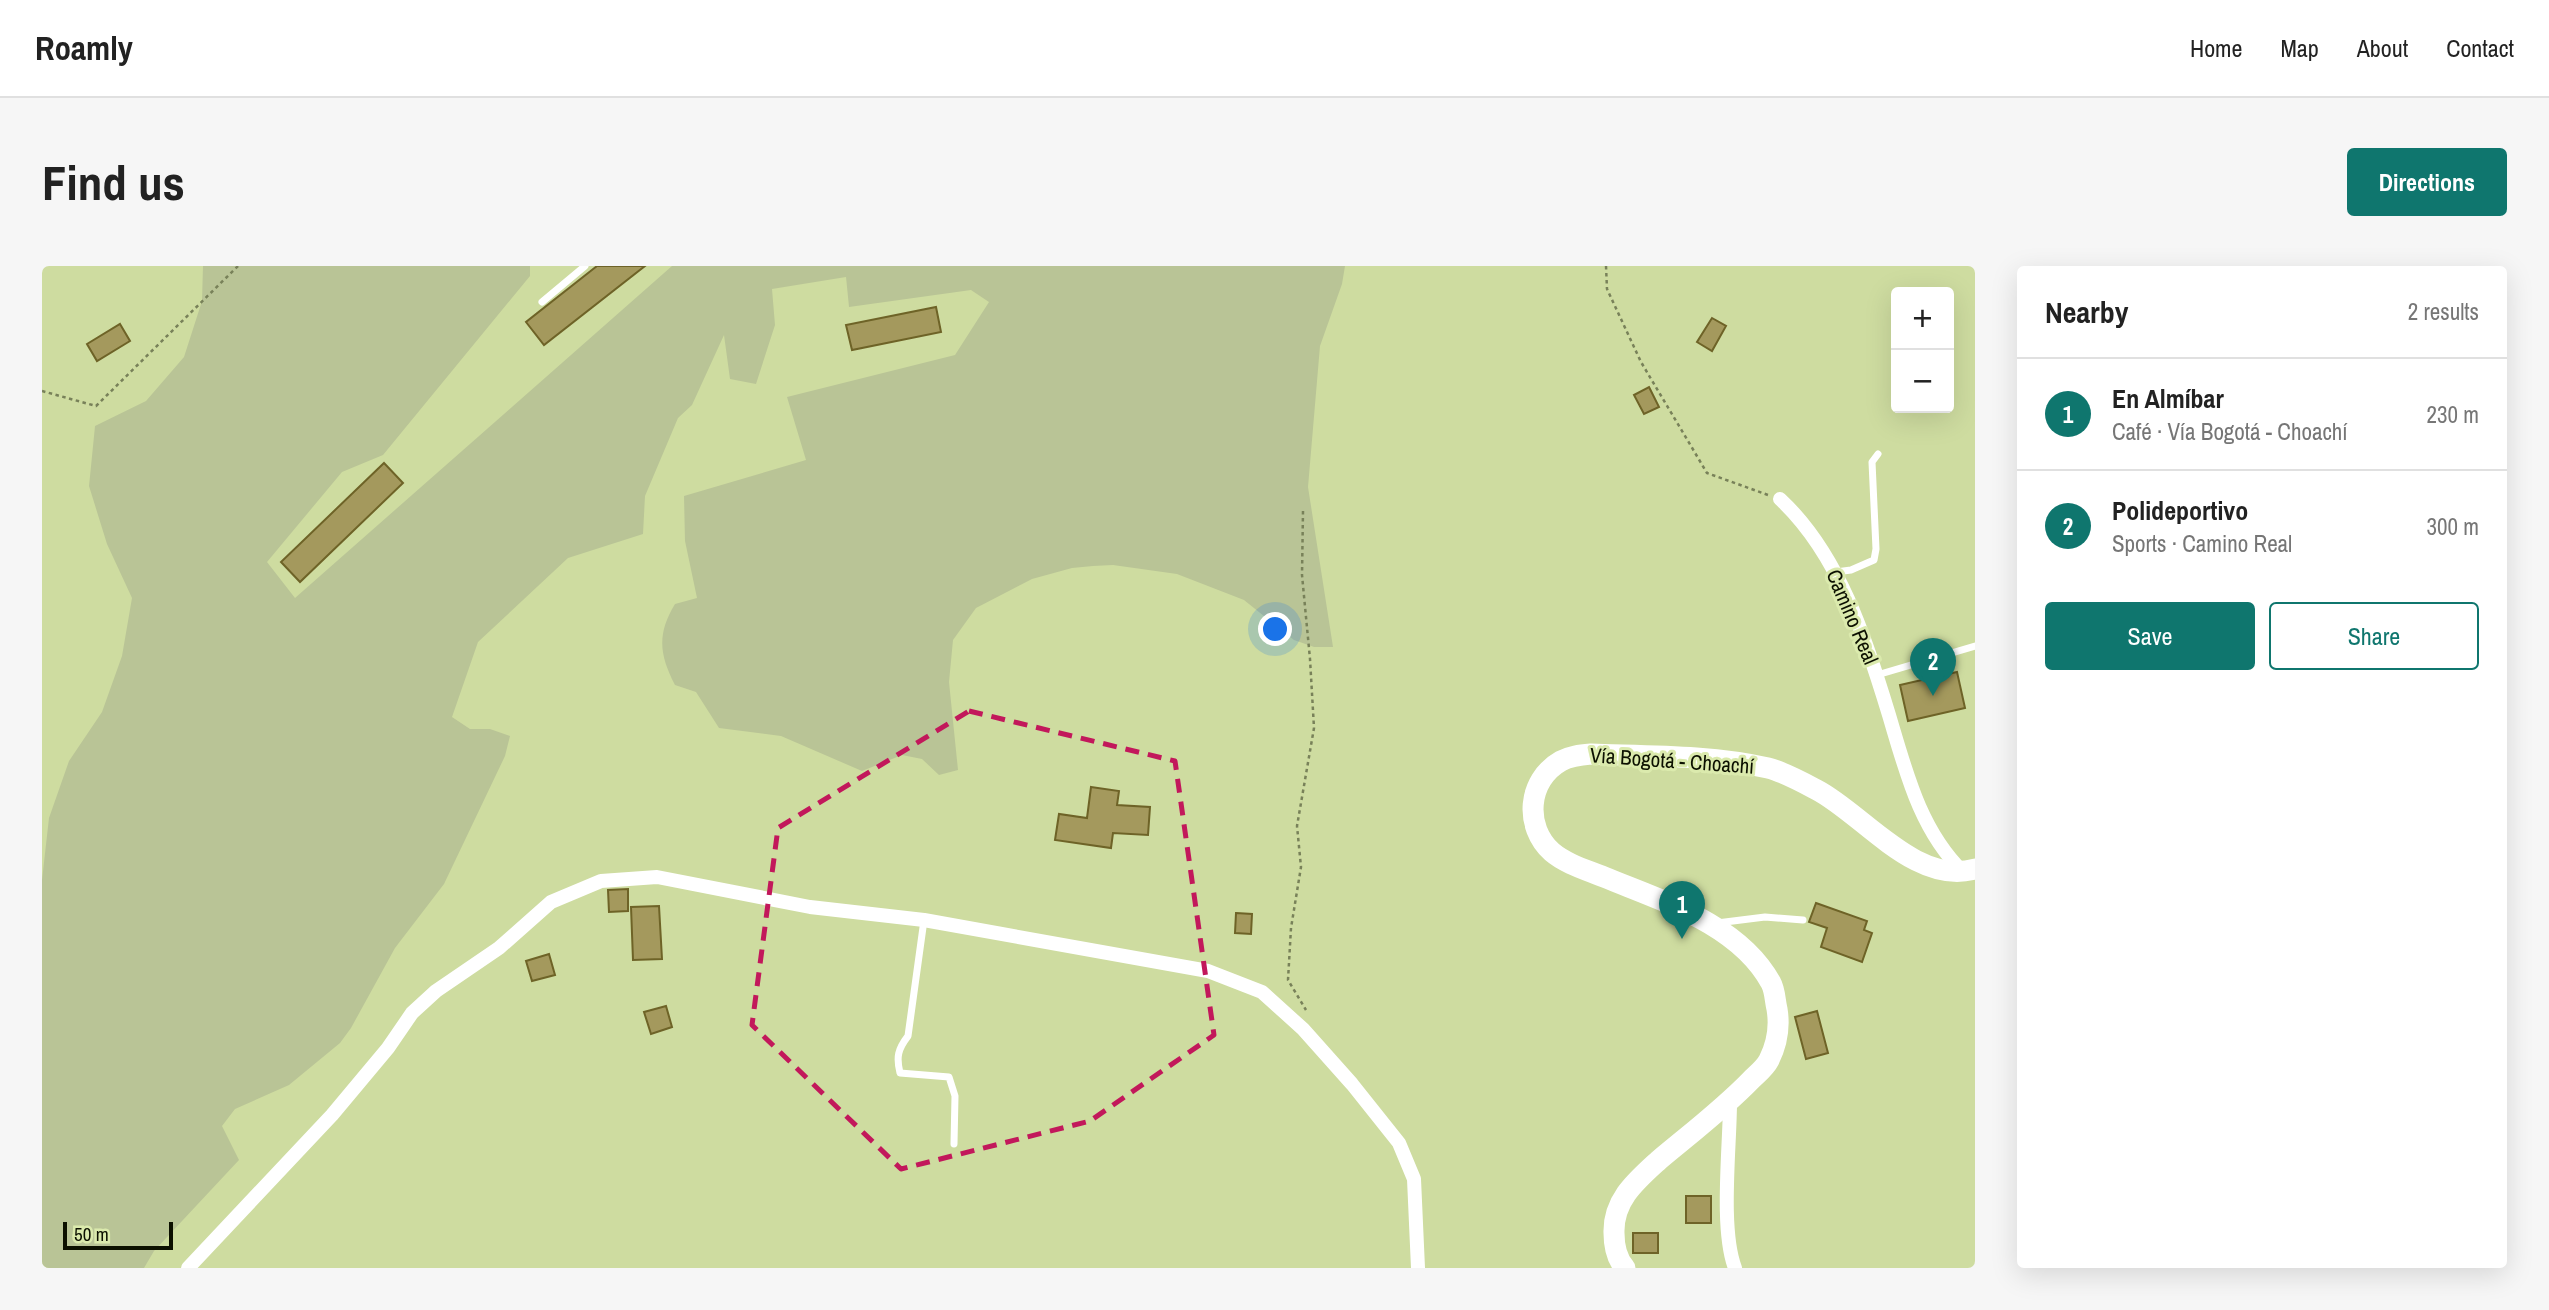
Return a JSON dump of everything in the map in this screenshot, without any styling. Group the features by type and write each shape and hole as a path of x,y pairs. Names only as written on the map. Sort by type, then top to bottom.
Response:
{"main road":[{"name":"Vía Bogotá - Choachí","path":"1620,1267 1614,1244 1614,1220 1620,1201 1634,1183 1730,1102 1768,1063 1776,1042 1779,1022 1772,985 1751,954 1709,924 1673,906 1562,860 1553,853 1538,835 1533,813 1536,791 1547,772 1559,762 1575,755 1591,754 1714,761 1769,769 1819,791 1898,850 1930,865 1971,872"}],"street":[{"name":"Camino Real","path":"1780,499 1795,513 1835,572 1850,603 1877,675 1905,771 1924,818 1940,845 1971,872"},
{"path":"188,1268 332,1115 388,1048 412,1013 436,991 499,948 551,902 601,881 657,877 810,907 925,920 1208,971 1262,992 1303,1028 1399,1143 1413,1179 1418,1268"},
{"path":"1730,1102 1728,1219 1730,1255 1735,1268"}],"lane":[{"path":"542,302 585,266"},
{"path":"1835,572 1852,570 1874,560 1876,549 1871,462 1878,454"},
{"path":"1877,675 1975,646"},
{"path":"1709,924 1758,917 1803,920"},
{"path":"925,920 908,1036 899,1048 897,1061 900,1073 949,1077 955,1096 954,1144"}],"path":[{"path":"42,390 96,406 238,266"},
{"path":"1606,266 1607,289 1641,362 1707,473 1780,499"},
{"path":"1303,511 1302,575 1314,729 1297,826 1301,867 1291,928 1288,980 1311,1018"}],"highlighted area":[{"path":"969,711 1175,761 1214,1035 1090,1121 901,1169 752,1025 778,828"}],"green space":[{"path":"203,266 530,266 530,276 383,455 342,472 267,562 295,598 672,266 1345,266 1342,284 1320,346 1308,487 1333,647 1314,647 1294,640 1244,600 1177,574 1113,565 1072,568 1032,579 976,608 953,640 949,682 958,770 939,775 922,759 902,755 862,771 781,736 719,728 696,692 675,685 663,654 665,625 675,604 697,598 685,541 684,496 806,460 787,397 955,355 989,302 971,290 849,307 846,277 772,289 775,325 756,384 730,379 724,335 692,405 678,418 645,496 643,534 568,558 478,642 452,717 470,729 490,729 510,736 505,756 444,884 395,948 340,1043 289,1085 235,1109 222,1126 239,1160 154,1251 144,1268 42,1268 42,880 49,818 69,761 102,712 122,656 132,598 107,544 89,486 95,426 146,401 184,357 202,301"}],"building":[{"path":"597,266 645,266 544,345 526,322"},
{"path":"936,307 941,332 852,350 846,325"},
{"path":"1712,318 1726,326 1712,351 1697,342"},
{"path":"120,324 130,341 97,361 87,344"},
{"path":"1649,387 1659,407 1644,414 1634,395"},
{"path":"384,463 403,483 300,582 281,562"},
{"path":"1957,672 1965,708 1908,721 1900,685"},
{"path":"1091,787 1119,791 1117,805 1150,807 1148,835 1113,833 1111,848 1055,840 1059,814 1087,818"},
{"path":"628,889 628,911 609,912 608,890"},
{"path":"1816,903 1867,921 1864,930 1872,933 1862,962 1821,947 1827,928 1809,922"},
{"path":"659,906 662,959 633,960 631,907"},
{"path":"1236,913 1252,914 1251,934 1235,933"},
{"path":"549,954 555,975 532,981 526,961"},
{"path":"666,1006 672,1027 651,1034 644,1012"},
{"path":"1817,1011 1828,1053 1806,1059 1795,1017"},
{"path":"1686,1196 1711,1196 1711,1223 1686,1223"},
{"path":"1633,1233 1658,1233 1658,1253 1633,1253"}],"place":[{"name":"Polideportivo","path":"1933,696"},
{"name":"En Almíbar","path":"1682,939"}]}
